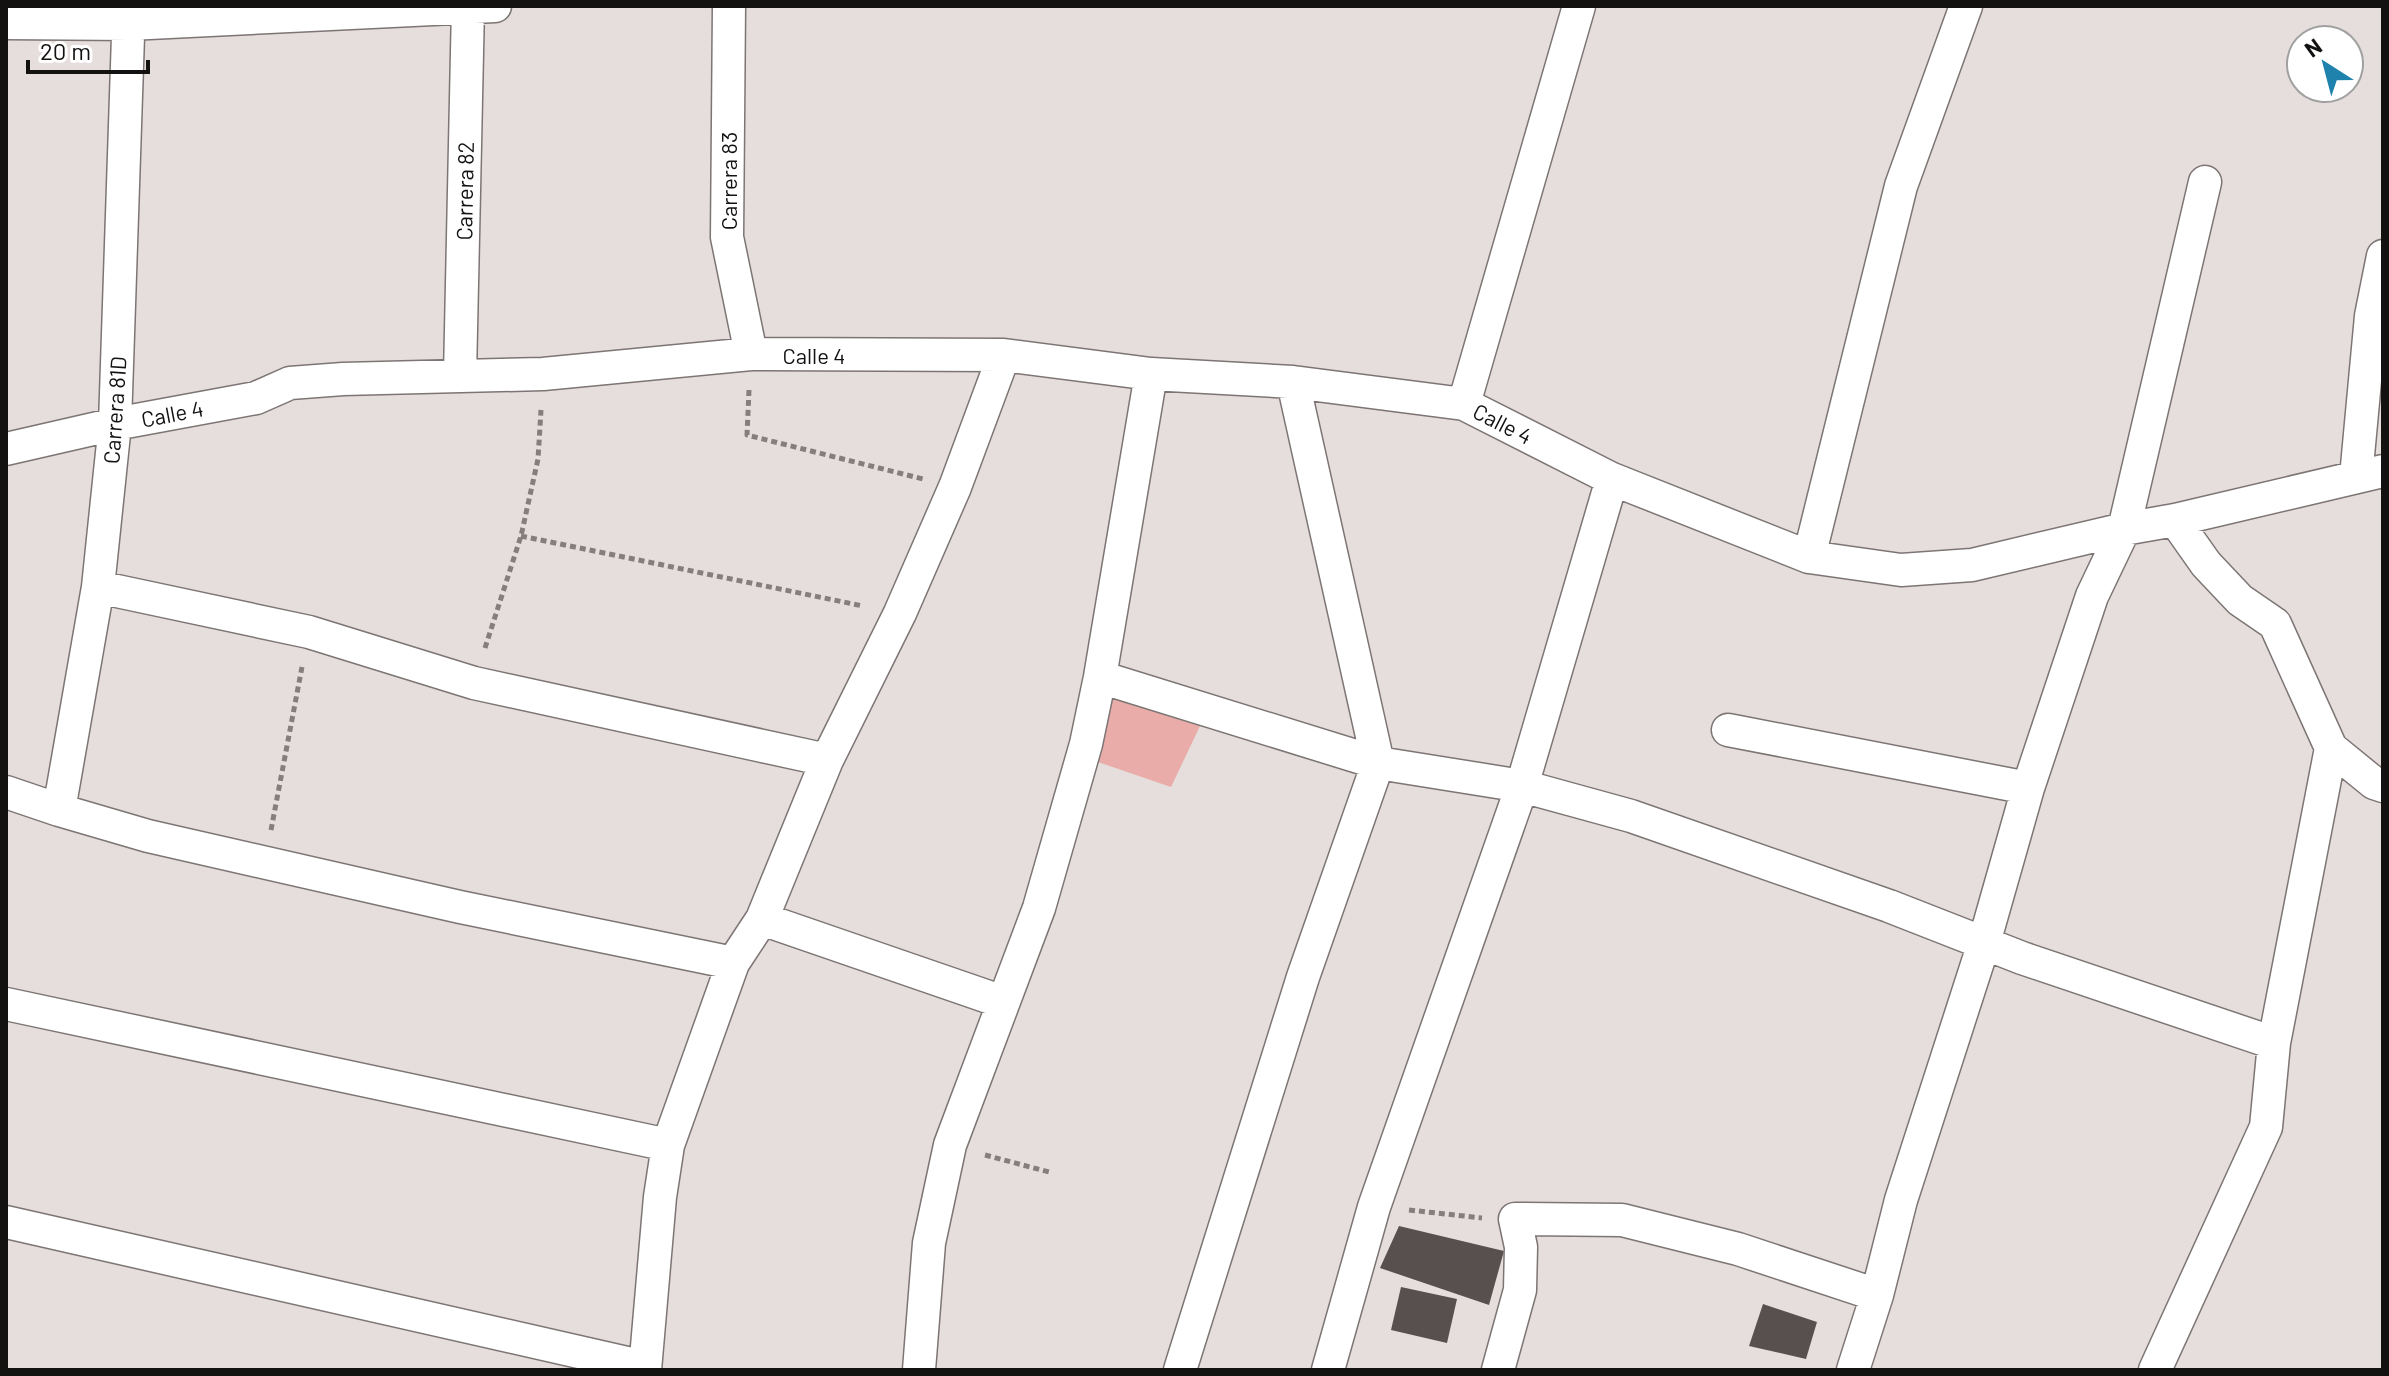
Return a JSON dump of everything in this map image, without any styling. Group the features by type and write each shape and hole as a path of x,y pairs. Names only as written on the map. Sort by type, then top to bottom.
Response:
{"street":[{"path":"6,23 129,15 477,6"},
{"name":"Carrera 82","path":"460,376 477,6"},
{"name":"Carrera 83","path":"729,6 727,237 751,354"},
{"path":"1464,404 1579,6"},
{"path":"1809,557 1901,186 1966,6"},
{"name":"Carrera 81D","path":"59,810 98,587 115,424 129,15"},
{"path":"1853,1370 1877,1295 1901,1200 1984,943 2028,788 2092,596 2124,529 2205,182"},
{"path":"2370,474 2371,316 2383,256"},
{"name":"Calle 4","path":"6,449 115,424 256,398 290,383 543,374 751,354 1004,355 1151,374 1293,382 1464,404 1612,479 1809,557 1901,570 1972,565 2370,474"},
{"path":"6,1222 645,1368 660,1197 668,1145 733,963 762,919 827,760 900,613 955,487 1004,355"},
{"path":"919,1370 929,1243 950,1145 1039,908 1086,744 1151,374"},
{"path":"1180,1370 1303,977 1378,763 1293,382"},
{"path":"1328,1370 1374,1207 1522,786 1612,479"},
{"path":"2175,520 2206,564 2240,600 2275,624 2331,748 2374,783 2383,786"},
{"path":"98,587 309,632 474,683 827,760"},
{"path":"1100,677 1378,763 1522,786 1631,816 2274,1043"},
{"path":"1728,730 2028,788"},
{"path":"2155,1370 2266,1127 2274,1043 2331,748"},
{"path":"6,792 148,836 460,907 733,963"},
{"path":"762,919 1003,1002"},
{"path":"6,1004 668,1145"},
{"path":"1498,1370 1520,1290 1521,1247 1515,1219 1622,1220 1738,1249 1877,1295"}],"path":[{"path":"751,354 747,435 955,487"},
{"path":"474,683 521,536 538,459 543,374"},
{"path":"521,536 900,613"},
{"path":"265,863 309,632"},
{"path":"950,1145 1049,1172"},
{"path":"1374,1207 1515,1219"}],"shaded area":[{"path":"1111,698 1200,726 1171,787 1095,761"}],"building":[{"path":"1399,1226 1504,1251 1489,1305 1380,1268"},
{"path":"1401,1287 1457,1299 1447,1343 1391,1330"},
{"path":"1763,1304 1817,1322 1806,1359 1749,1346"}]}
